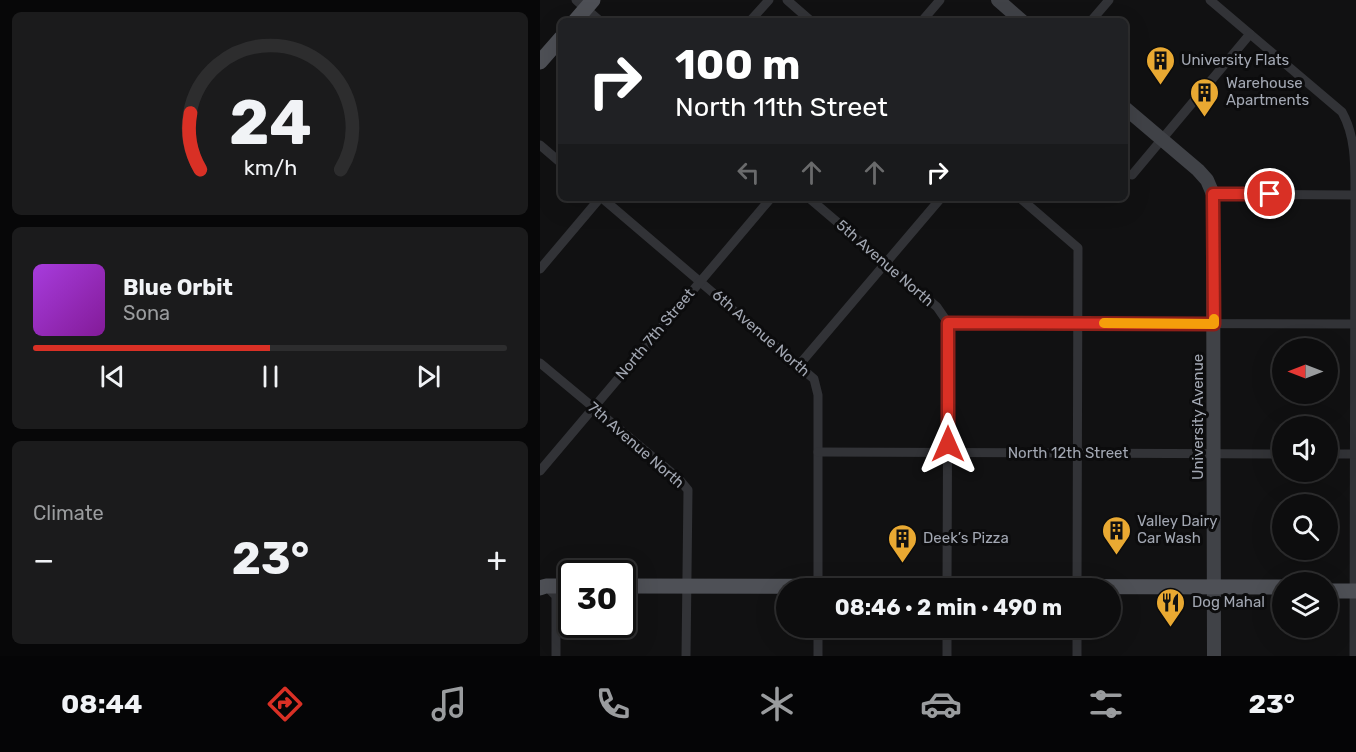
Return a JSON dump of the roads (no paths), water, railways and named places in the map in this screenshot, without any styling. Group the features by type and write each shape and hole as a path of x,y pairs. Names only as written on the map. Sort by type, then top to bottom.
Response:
{"main road":[{"path":"577,18 585,3"},
{"path":"540,62 558,41"},
{"path":"542,585 558,586"},
{"path":"636,586 776,586"},
{"path":"1121,587 1272,587"},
{"path":"1338,591 1355,591"}],"street":[{"path":"753,18 769,0"},
{"path":"787,0 808,18"},
{"path":"925,18 940,0"},
{"path":"998,0 1019,18"},
{"path":"1094,18 1109,0"},
{"path":"1210,0 1342,112 1349,122 1355,143 1354,656"},
{"path":"585,3 598,18"},
{"path":"1132,175 1250,34"},
{"path":"1128,111 1198,170 1207,180 1213,194 1356,195"},
{"path":"540,145 558,160"},
{"name":"University Avenue","path":"1213,194 1214,656"},
{"path":"540,269 598,201"},
{"name":"6th Avenue North","path":"605,201 814,379 817,385 818,578"},
{"name":"North 7th Street","path":"540,471 768,201"},
{"name":"5th Avenue North","path":"813,201 937,307 948,323"},
{"path":"799,365 938,201"},
{"path":"1023,201 1078,248 1077,578"},
{"path":"947,578 948,323 1356,324"},
{"name":"7th Avenue North","path":"540,363 678,478 688,490 686,656"},
{"name":"North 12th Street","path":"818,452 1272,454"},
{"path":"1338,454 1356,454"},
{"path":"542,585 556,596 556,656"},
{"path":"818,638 818,656"},
{"path":"947,638 947,656"},
{"path":"1077,638 1077,656"}],"place":[{"name":"University Flats","path":"1160,86"},
{"name":"Warehouse Apartments","path":"1205,118"},
{"name":"Valley Dairy Car Wash","path":"1116,556"},
{"name":"Deek’s Pizza","path":"902,564"},
{"name":"Dog Mahal","path":"1171,628"}]}
